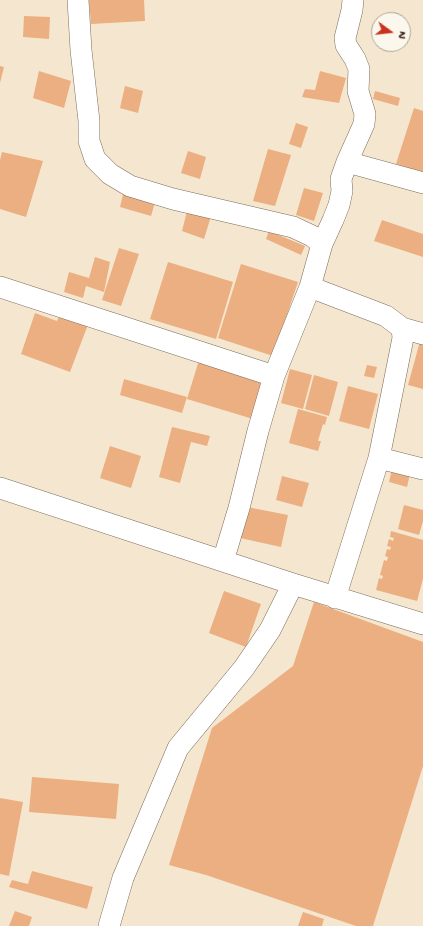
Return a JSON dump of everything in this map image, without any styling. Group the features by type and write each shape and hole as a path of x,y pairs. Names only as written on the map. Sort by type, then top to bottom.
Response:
{"street":[{"path":"78,0 89,121 89,141 95,159 110,174 130,186 293,227 312,236 322,244"},
{"path":"223,561 239,508 258,431 274,376 310,287 322,244 334,220 342,191 341,179 362,130 365,114 358,91 359,69 355,59 346,45 345,38 353,0"},
{"path":"347,162 423,183"},
{"path":"0,286 274,376"},
{"path":"310,287 386,316 402,328 423,334"},
{"path":"336,598 379,458 403,338 402,328"},
{"path":"379,458 423,469"},
{"path":"0,488 336,598 423,624"},
{"path":"108,926 123,878 178,748 244,668 270,630 293,584"}],"building":[{"path":"89,0 144,0 145,21 91,24"},
{"path":"24,16 50,17 49,39 23,37"},
{"path":"0,66 4,67 0,83"},
{"path":"39,71 71,81 64,108 33,98"},
{"path":"320,71 346,78 339,103 302,97 305,89 315,90"},
{"path":"125,86 143,91 138,113 120,108"},
{"path":"375,91 400,98 398,106 373,99"},
{"path":"414,108 423,111 423,173 396,164"},
{"path":"296,123 308,127 301,148 289,144"},
{"path":"268,149 291,155 275,206 253,201"},
{"path":"188,151 206,157 200,179 181,173"},
{"path":"2,152 43,161 26,217 0,209 0,160"},
{"path":"304,188 323,193 314,221 296,215"},
{"path":"124,190 156,199 151,216 120,207"},
{"path":"188,207 212,213 204,239 182,231"},
{"path":"382,220 423,234 423,257 374,241"},
{"path":"269,231 305,246 301,255 266,239"},
{"path":"119,248 139,254 121,306 102,300"},
{"path":"95,257 110,262 104,292 86,286 83,298 64,292 69,272 89,278"},
{"path":"168,262 233,282 216,339 150,319"},
{"path":"241,264 298,282 273,356 218,338"},
{"path":"61,312 89,322 70,372 21,354 35,313 57,321"},
{"path":"423,334 423,389 408,385"},
{"path":"200,357 266,377 253,419 187,399"},
{"path":"367,365 377,367 374,378 364,376"},
{"path":"290,369 312,375 303,409 281,403"},
{"path":"314,375 338,382 329,416 305,409"},
{"path":"124,379 187,397 182,413 120,395"},
{"path":"348,386 378,394 369,429 339,421"},
{"path":"298,409 327,417 325,425 323,424 318,441 321,441 318,451 289,443"},
{"path":"172,427 210,436 207,446 191,442 180,483 159,477"},
{"path":"110,446 141,456 131,488 100,478"},
{"path":"392,469 410,474 407,487 389,482"},
{"path":"282,476 309,483 302,507 276,500"},
{"path":"404,505 423,510 423,521 419,535 398,529"},
{"path":"247,507 288,515 281,547 240,538"},
{"path":"391,531 423,540 423,579 417,601 376,590 379,578 382,579 383,576 380,575 384,560 387,561 388,557 385,556 387,549 390,550 391,547 387,546 389,539 393,541 394,538 390,537"},
{"path":"224,591 261,604 246,647 209,633"},
{"path":"314,602 423,642 423,766 373,926 356,926 206,875 169,865 212,728 293,666"},
{"path":"32,777 119,784 116,819 29,812"},
{"path":"0,798 23,802 9,876 0,874"},
{"path":"32,871 93,887 87,909 9,887 12,880 28,884"},
{"path":"15,911 32,917 29,926 9,926"},
{"path":"303,912 324,919 322,926 298,926"}]}
